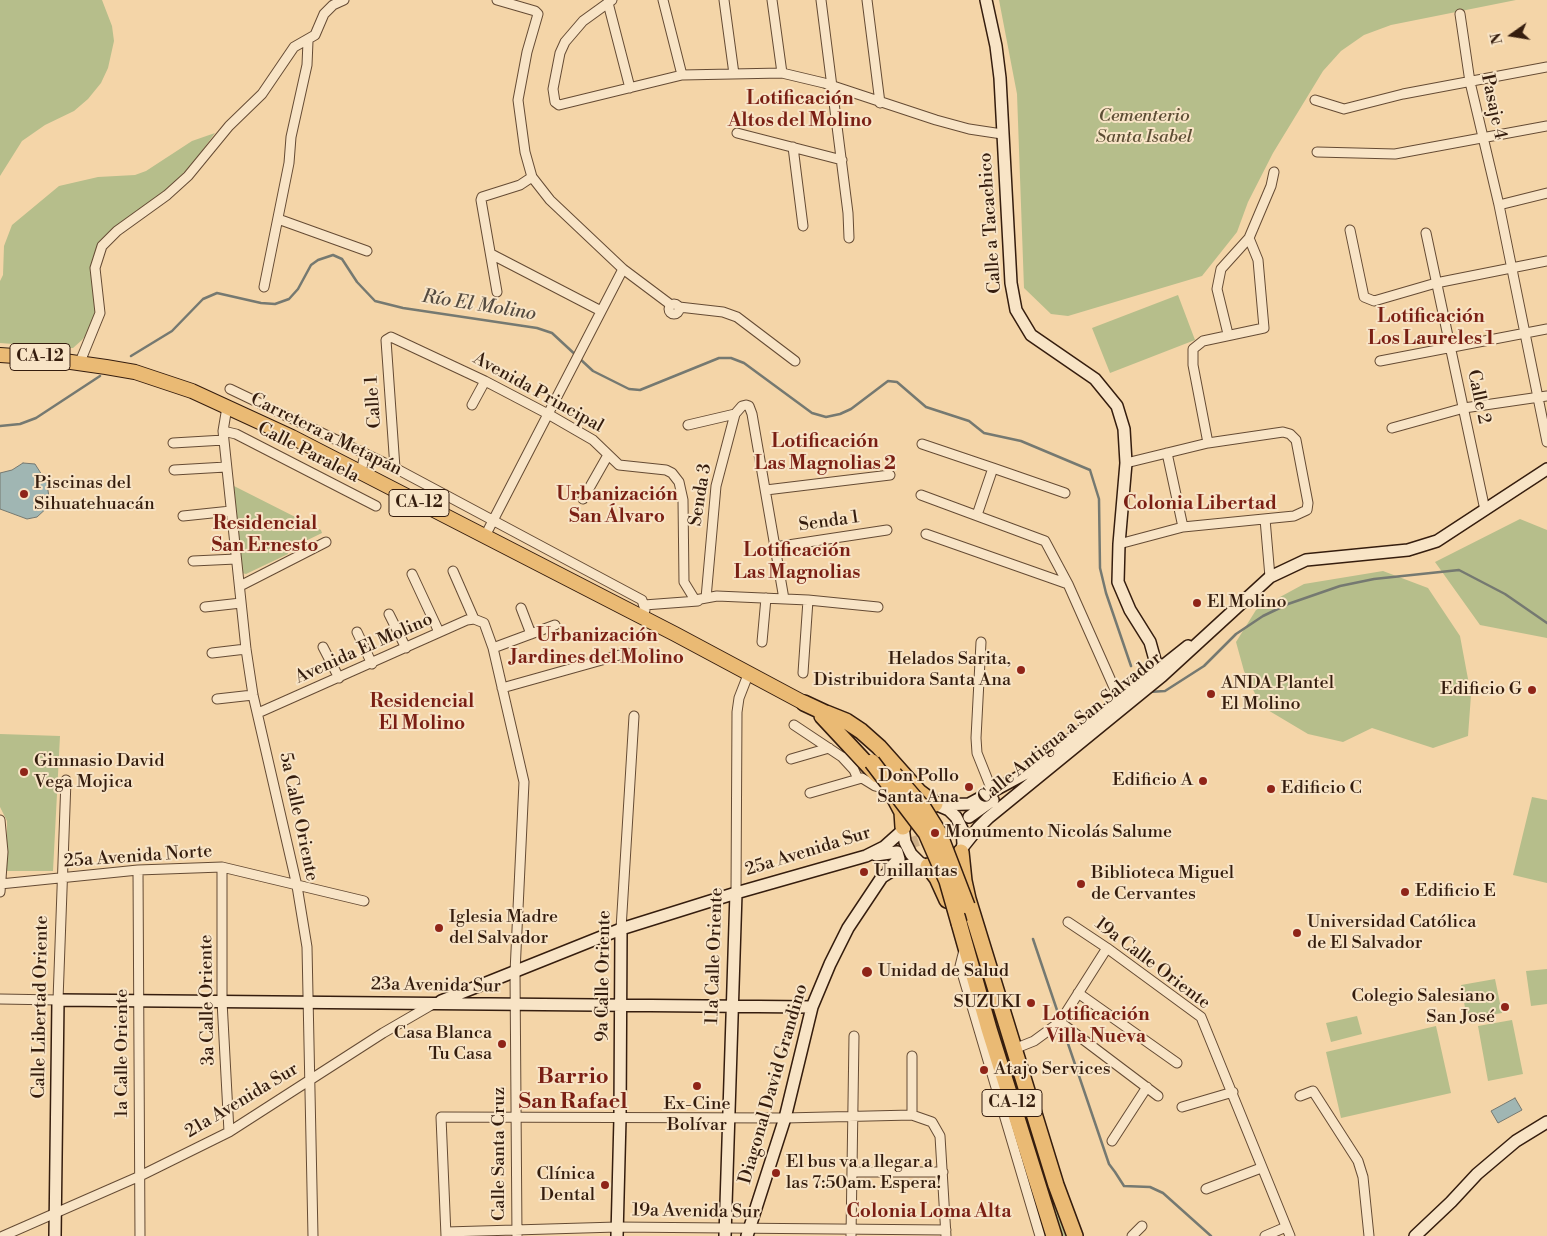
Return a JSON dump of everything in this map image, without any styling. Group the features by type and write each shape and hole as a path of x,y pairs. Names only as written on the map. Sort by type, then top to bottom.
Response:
{"highway":[{"path":"804,703 824,714 878,762 936,805"},
{"path":"878,762 890,790 900,806 903,828"},
{"path":"878,762 924,809 936,828 967,906 993,981"},
{"path":"878,762 926,833 947,881 971,968"},
{"name":"CA-12","path":"962,850 964,881 993,981 1075,1236"},
{"name":"CA-12","path":"924,865 937,878 948,902 971,968 1054,1236"}],"main road":[{"name":"Calle a Tacachico","path":"986,0 996,46 1012,292 1016,310 1031,335 1095,378 1113,398 1120,414 1124,429 1126,463 1119,544 1118,582 1130,610 1144,633 1154,640 1158,647 1159,671"},
{"name":"Carretera a Metapán","path":"0,355 80,362 135,372 192,391 292,437 485,536 644,611 747,676 768,682 804,703"},
{"name":"Calle Antigua a San Salvador","path":"936,805 968,804 1032,770 1202,638 1270,577 1306,560 1408,550 1437,541 1547,469"},
{"name":"Calle Antigua a San Salvador","path":"962,850 988,818 1159,671"},
{"path":"969,817 1025,779 1032,770"},
{"path":"924,805 936,805 949,810 958,819 963,832 962,850 947,864 924,865 908,850 903,828 906,818 913,810 924,805"},
{"name":"25a Avenida Sur","path":"436,1003 621,929 736,892 862,857 884,847 903,828"},
{"path":"862,857 892,848"},
{"path":"862,857 897,852 899,855 898,862 878,882"},
{"name":"Diagonal David Grandino","path":"748,1232 785,1118 812,1007 848,928 878,882 892,870 924,865"},
{"name":"11a Calle Oriente","path":"725,1232 736,892"},
{"name":"9a Calle Oriente","path":"617,1232 621,929"},
{"name":"23a Avenida Sur","path":"58,1000 812,1007"},
{"name":"Calle Libertad Oriente","path":"55,1236 58,1000"},
{"path":"1415,1236 1451,1202 1476,1174 1516,1141 1547,1122"}],"street":[{"path":"80,362 100,313 95,268 102,246 116,231 167,195 188,176 229,126 262,94 294,47 308,41 315,35 324,14 333,5 344,0"},
{"path":"497,0 535,11 538,14 527,52 518,100 525,152 532,177 550,200 623,269 675,306 722,312 737,317 795,361"},
{"path":"663,0 682,75"},
{"path":"724,0 734,74"},
{"path":"772,0 782,73"},
{"path":"821,0 842,160 849,238"},
{"path":"866,0 880,103"},
{"path":"630,88 610,2 583,21 565,42 560,53 553,89 555,102 564,106 682,75 782,73 832,86 880,103 969,129 1002,134"},
{"name":"Pasaje 4","path":"1460,14 1470,82 1499,205 1525,334 1542,397 1547,442"},
{"path":"264,287 289,163 296,107 307,65 308,41"},
{"path":"1315,100 1344,109 1403,94 1547,67"},
{"path":"1317,152 1395,154 1547,126"},
{"path":"737,133 842,160"},
{"path":"794,147 803,226"},
{"path":"1228,334 1217,289 1221,270 1249,238 1271,186 1274,172"},
{"path":"496,292 481,198 520,185 532,177"},
{"path":"1499,205 1547,193"},
{"path":"278,219 367,251"},
{"path":"1350,230 1364,297 1374,301 1436,283 1547,261"},
{"name":"Calle 2","path":"1426,233 1484,510"},
{"path":"1208,443 1193,365 1193,349 1203,341 1228,334 1264,328 1258,260 1249,238"},
{"path":"490,254 601,311"},
{"path":"485,536 623,269"},
{"path":"1380,361 1547,329"},
{"name":"Avenida Principal","path":"391,337 485,381 548,414 593,440 608,455 623,466 666,470 672,473 679,482 683,500 683,576 686,587 699,600"},
{"name":"Calle 1","path":"391,337 386,340 396,468"},
{"path":"472,405 485,381"},
{"path":"230,388 396,468 642,600 644,611 717,596 808,600 878,607"},
{"path":"1392,428 1464,408 1542,397"},
{"path":"688,424 736,414 742,406 746,405 752,410 784,599"},
{"name":"5a Calle Oriente","path":"227,407 224,436 226,467 246,649 253,695 297,886 307,947 313,1236"},
{"name":"Senda 3","path":"699,600 714,496 736,414"},
{"path":"1119,544 1183,527 1294,516 1307,510 1308,503 1296,440 1290,434 1283,432 1208,443 1126,463"},
{"name":"Calle Paralela","path":"224,436 236,434 376,506"},
{"path":"173,443 224,436"},
{"path":"922,444 1065,493"},
{"path":"1167,453 1183,527"},
{"path":"361,472 365,454"},
{"path":"583,499 608,455"},
{"path":"174,470 226,467"},
{"path":"977,515 993,468"},
{"path":"766,490 890,475"},
{"path":"921,495 1045,541 1068,584 1120,701"},
{"path":"183,516 231,511"},
{"path":"1265,518 1270,577"},
{"name":"Senda 1","path":"775,546 887,530"},
{"path":"926,534 1068,584"},
{"path":"240,586 326,542"},
{"path":"193,561 236,558"},
{"path":"453,571 474,619"},
{"path":"412,574 439,632"},
{"path":"762,642 766,598"},
{"path":"803,673 808,600"},
{"path":"205,607 241,603"},
{"path":"521,608 530,634"},
{"path":"389,614 406,648"},
{"name":"Calle Santa Cruz","path":"474,619 484,623 493,648 522,773 524,807 515,972 517,1233"},
{"name":"Avenida El Molino","path":"258,713 372,664 439,632 474,619"},
{"path":"493,648 555,625"},
{"path":"357,632 372,664"},
{"path":"981,642 976,738 977,754 993,792"},
{"path":"323,647 339,678"},
{"path":"212,653 246,649"},
{"path":"502,688 627,652"},
{"name":"11a Calle Oriente","path":"736,892 737,712 739,698 747,676"},
{"path":"217,699 253,695"},
{"name":"9a Calle Oriente","path":"621,929 634,716"},
{"path":"794,725 829,748 852,767 858,779"},
{"path":"791,759 829,748"},
{"path":"810,793 858,779 865,779 875,786 890,790"},
{"name":"Calle Libertad Oriente","path":"58,1000 66,780"},
{"path":"0,820 3,834 0,886"},
{"name":"25a Avenida Norte","path":"0,886 138,870 222,868 364,901"},
{"name":"3a Calle Oriente","path":"222,868 222,1001 229,1132"},
{"name":"1a Calle Oriente","path":"138,870 140,1236"},
{"name":"19a Calle Oriente","path":"1068,922 1107,948 1201,1017 1290,1236"},
{"path":"1014,1049 1034,1040 1060,1022 1107,948"},
{"path":"964,950 960,966 1040,1236"},
{"path":"1078,993 1177,1063"},
{"path":"0,999 58,1000"},
{"name":"21a Avenida Sur","path":"3,1236 140,1176 229,1132 310,1079 436,1003"},
{"path":"1060,1022 1158,1096"},
{"path":"852,1232 854,1036"},
{"path":"912,1056 912,1115"},
{"path":"1112,1140 1147,1087"},
{"path":"1300,1096 1313,1091 1358,1161 1363,1177 1369,1236"},
{"path":"1182,1107 1232,1092"},
{"path":"446,1234 441,1117 785,1118 912,1115 928,1120 936,1127 942,1144 946,1233"},
{"path":"1206,1189 1261,1168"},
{"path":"853,1172 943,1172"},
{"path":"1132,1236 1142,1226"},
{"path":"1266,1236 1286,1227"},
{"name":"19a Avenida Sur","path":"446,1234 617,1232 946,1233"}],"green space":[{"path":"0,0 102,0 112,26 114,41 108,68 101,83 88,99 74,111 45,125 22,141 0,176"},
{"name":"Cementerio Santa Isabel","path":"999,0 1516,0 1391,25 1364,35 1341,51 1323,71 1273,153 1248,202 1237,232 1202,276 1068,316 1051,314 1024,288 1017,94"},
{"path":"215,133 194,162 173,184 97,249 97,312 94,325 82,340 73,348 0,343 0,281 3,275 4,246 12,225 59,186 98,177 135,175 146,171 192,141"},
{"path":"1178,295 1195,340 1110,373 1092,328"},
{"path":"232,485 321,530 322,533 287,550 288,554 246,574 242,573"},
{"path":"1520,519 1547,530 1547,638 1480,625 1435,562"},
{"path":"1383,571 1428,588 1460,636 1471,695 1468,736 1433,748 1372,728 1343,742 1308,734 1261,706 1244,671 1236,642 1256,610 1304,584"},
{"path":"0,734 60,736 53,871 7,871 7,821 0,807"},
{"path":"1532,797 1547,800 1547,883 1513,875"},
{"path":"1547,969 1547,1004 1531,1006 1526,971"},
{"path":"985,973 1070,1236 1058,1236 979,976"},
{"path":"1495,979 1502,1013 1467,1019 1461,985"},
{"path":"1357,1016 1362,1034 1331,1042 1326,1023"},
{"path":"1512,1020 1523,1074 1488,1081 1478,1026"},
{"path":"1436,1026 1451,1093 1341,1118 1326,1052"}],"water":[{"name":"Piscinas del Sihuatehuacán","path":"23,463 35,464 47,483 50,505 37,517 27,519 0,509 0,473 12,470"},
{"path":"1515,1098 1522,1110 1498,1123 1491,1111"}],"waterway":[{"name":"Río El Molino","path":"131,356 172,331 203,299 217,293 261,303 275,304 289,299 298,289 311,265 318,260 333,255 342,259 357,282 375,301 403,308 537,328 552,333 593,371 629,389 640,390 719,358 731,358 744,363 812,413 826,417 851,409 888,381 897,382 926,407 969,421 984,433 1021,441 1090,470 1099,499 1100,568 1106,593 1131,666"},
{"name":"Río El Molino","path":"0,426 20,424 36,418 100,376"},
{"name":"Río El Molino","path":"1149,692 1165,691 1204,666 1236,634 1263,616 1288,604 1340,586 1374,579 1459,570 1505,594 1547,623"},
{"path":"1033,939 1060,1019"},
{"path":"1063,1029 1109,1164 1124,1186 1150,1187 1163,1193 1211,1236"}],"tunnel":[{"path":"892,849 923,839 966,819"}],"place":[{"name":"Piscinas del Sihuatehuacán","path":"24,494"},
{"name":"El Molino","path":"1197,603"},
{"name":"Helados Sarita, Distribuidora Santa Ana","path":"1021,670"},
{"name":"Edificio G","path":"1532,690"},
{"name":"ANDA Plantel El Molino","path":"1211,694"},
{"name":"Gimnasio David Vega Mojica","path":"24,772"},
{"name":"Edificio A","path":"1203,781"},
{"name":"Don Pollo Santa Ana","path":"969,787"},
{"name":"Edificio C","path":"1271,789"},
{"name":"Monumento Nicolás Salume","path":"935,833"},
{"name":"Unillantas","path":"864,872"},
{"name":"Biblioteca Miguel de Cervantes","path":"1081,884"},
{"name":"Edificio E","path":"1405,892"},
{"name":"Iglesia Madre del Salvador","path":"439,928"},
{"name":"Universidad Católica de El Salvador","path":"1297,933"},
{"name":"Unidad de Salud","path":"867,972"},
{"name":"SUZUKI","path":"1031,1003"},
{"name":"Colegio Salesiano San José","path":"1505,1007"},
{"name":"Casa Blanca Tu Casa","path":"502,1044"},
{"name":"Atajo Services","path":"984,1070"},
{"name":"Ex-Cine Bolívar","path":"697,1086"},
{"name":"El bus va a llegar a las 7:50am. Espera!","path":"776,1173"},
{"name":"Clínica Dental","path":"605,1185"}],"district":[{"name":"Lotificación Altos del Molino","path":"800,110"},
{"name":"Lotificación Los Laureles 1","path":"1431,328"},
{"name":"Lotificación Las Magnolias 2","path":"825,453"},
{"name":"Colonia Libertad","path":"1200,504"},
{"name":"Urbanización San Álvaro","path":"617,506"},
{"name":"Residencial San Ernesto","path":"265,535"},
{"name":"Lotificación Las Magnolias","path":"797,562"},
{"name":"Urbanización Jardines del Molino","path":"597,647"},
{"name":"Residencial El Molino","path":"422,713"},
{"name":"Lotificación Villa Nueva","path":"1096,1026"},
{"name":"Barrio San Rafael","path":"573,1090"},
{"name":"Colonia Loma Alta","path":"929,1212"}]}
